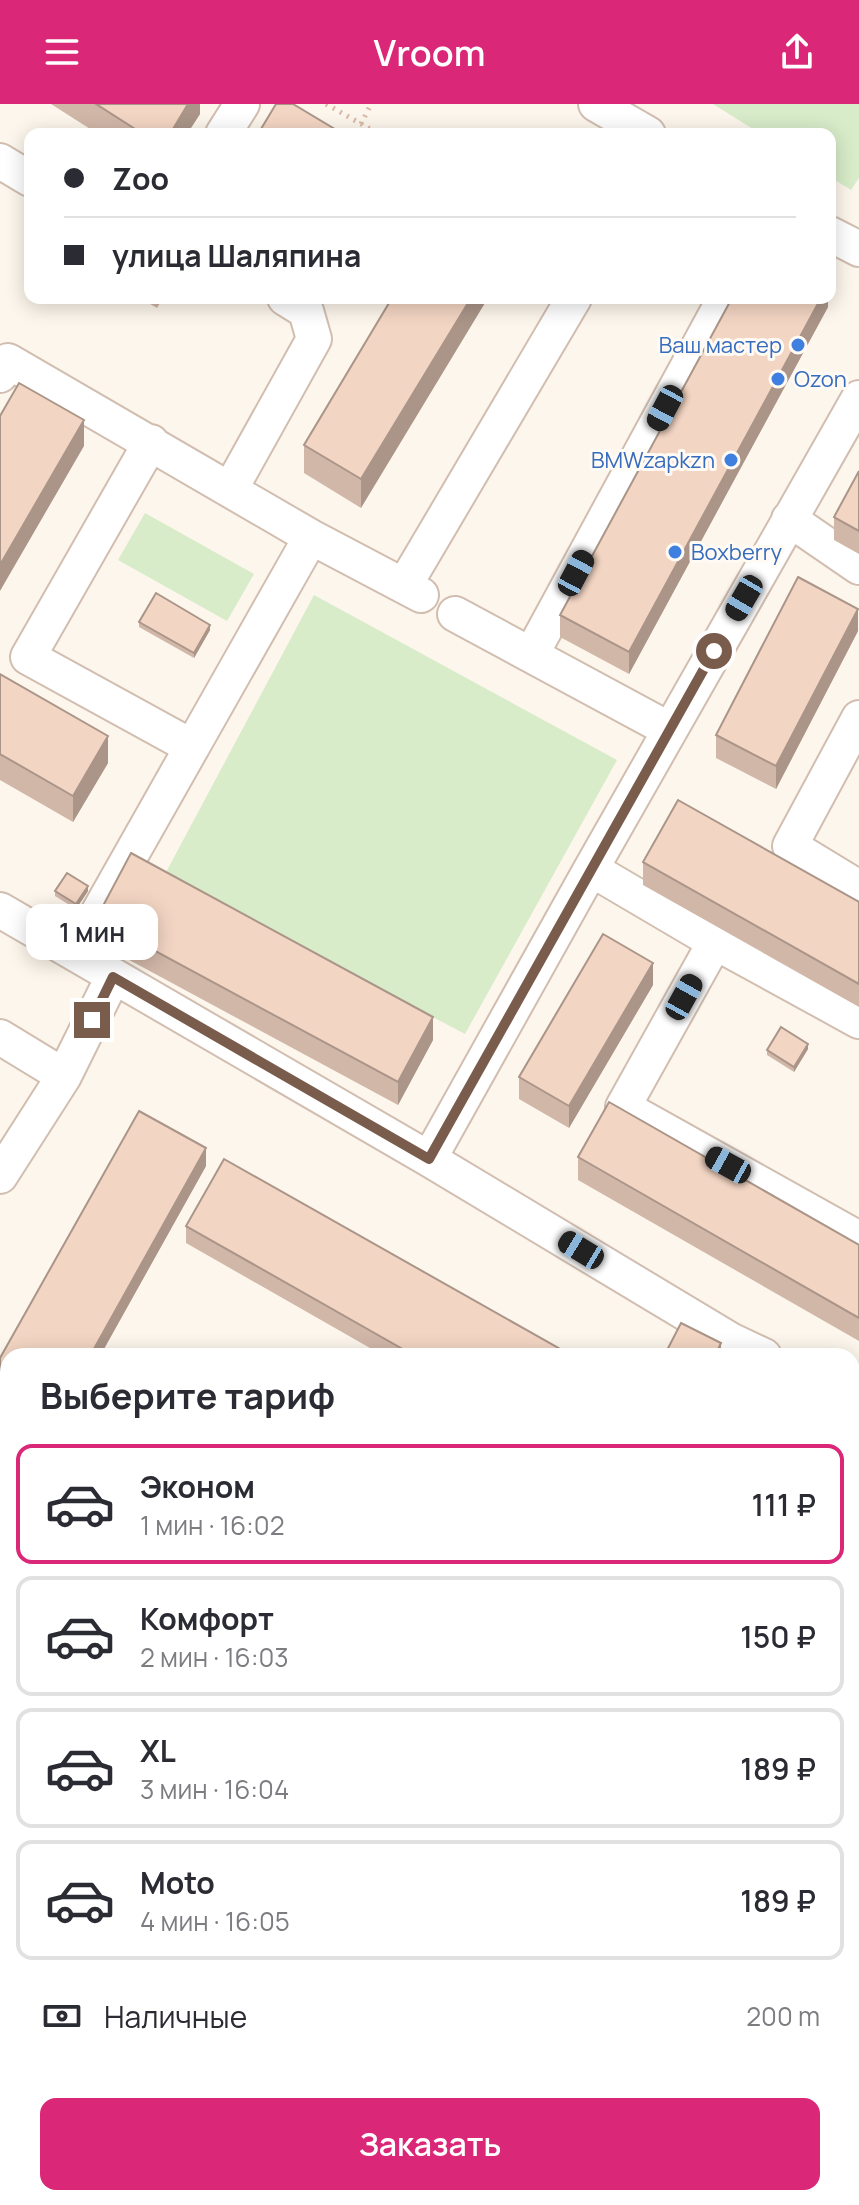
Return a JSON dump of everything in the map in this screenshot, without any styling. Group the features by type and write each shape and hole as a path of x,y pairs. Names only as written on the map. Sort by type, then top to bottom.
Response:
{"street":[{"path":"227,128 242,104"},
{"path":"596,104 634,128"},
{"path":"0,161 24,175"},
{"path":"836,237 859,249"},
{"path":"231,488 314,339 306,311 295,304"},
{"path":"0,375 8,361 311,537 412,591 571,304"},
{"path":"531,655 722,304"},
{"path":"429,1159 859,398"},
{"path":"151,442 28,657 192,747"},
{"path":"789,519 859,567"},
{"path":"76,952 311,537"},
{"path":"455,614 670,730"},
{"path":"859,718 790,846 859,888"},
{"path":"591,869 859,1021"},
{"path":"0,910 747,1348"},
{"path":"715,942 623,1107 859,1239"},
{"path":"0,1176 64,1076 113,977"},
{"path":"0,1037 64,1076"}],"path":[{"path":"326,104 368,128"},
{"path":"361,124 371,104"}],"green space":[{"path":"713,104 859,104 859,178 851,190 836,181 836,128 751,128"},
{"path":"145,513 254,574 227,621 118,560"},
{"path":"314,595 617,760 465,1034 164,876"}],"building":[{"path":"96,104 188,104 174,128 134,128"},
{"path":"276,104 293,104 333,128 262,128"},
{"path":"388,304 467,304 361,479 304,445"},
{"path":"729,304 818,304 629,652 560,615"},
{"path":"19,383 84,420 0,565 0,416"},
{"path":"859,471 859,531 834,517"},
{"path":"798,577 858,609 776,766 716,735"},
{"path":"156,593 210,625 194,653 139,622"},
{"path":"0,674 108,736 73,796 0,754"},
{"path":"678,800 859,902 859,984 643,862"},
{"path":"131,853 433,1017 398,1082 96,919"},
{"path":"67,873 88,886 76,904 55,891"},
{"path":"603,934 653,963 569,1106 519,1077"},
{"path":"781,1027 808,1044 794,1067 767,1050"},
{"path":"609,1102 859,1245 859,1318 578,1157"},
{"path":"139,1111 206,1148 94,1348 6,1348"},
{"path":"224,1159 558,1348 401,1348 186,1226"},
{"path":"681,1323 721,1343 719,1348 668,1348"}],"place":[{"name":"Ваш мастер","path":"798,345"},
{"name":"Ozon","path":"778,379"},
{"name":"BMWzapkzn","path":"731,460"},
{"name":"Boxberry","path":"675,552"}],"route":[{"path":"92,1020 113,977 429,1159 714,651"}]}
